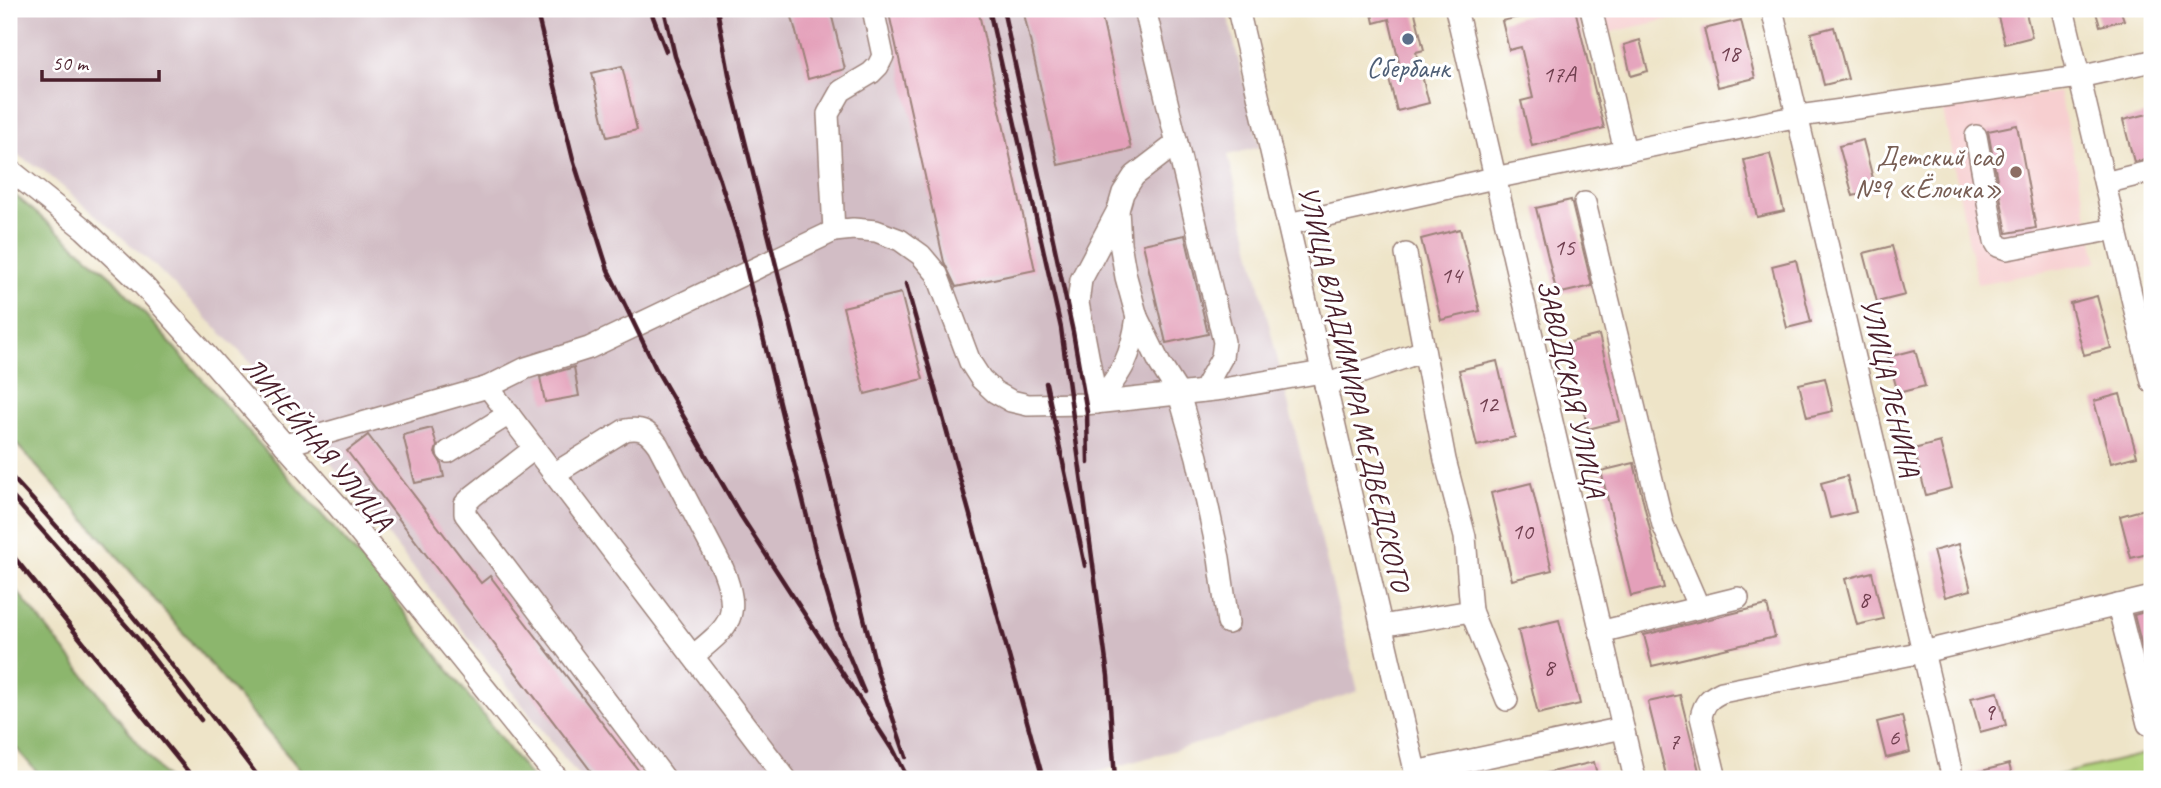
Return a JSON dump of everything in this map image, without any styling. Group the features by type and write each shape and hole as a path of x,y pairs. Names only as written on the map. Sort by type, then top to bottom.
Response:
{"street":[{"path":"834,231 828,114 834,99 841,91 871,73 883,56 873,9"},
{"path":"1145,9 1224,342 1222,357 1203,391"},
{"name":"УЛИЦА ВЛАДИМИРА МЕДВЕДСКОГО","path":"1238,9 1416,776"},
{"name":"ЗАВОДСКАЯ УЛИЦА","path":"1456,9 1634,779"},
{"path":"1591,9 1625,151"},
{"name":"УЛИЦА ЛЕНИНА","path":"1772,9 1953,779"},
{"path":"2063,9 2152,382"},
{"path":"1288,224 1494,178 1799,116 2079,77 2152,61"},
{"path":"1976,136 1998,246 2007,249 2116,229"},
{"path":"1097,403 1078,303 1081,280 1134,176 1177,143"},
{"name":"ЛИНЕЙНАЯ УЛИЦА","path":"9,169 84,229 142,284 285,445 558,779"},
{"path":"2105,183 2152,171"},
{"path":"1584,203 1663,525 1699,608"},
{"path":"1118,210 1126,277 1137,317 1160,364 1179,394 1208,499 1228,623"},
{"path":"285,445 488,387 526,368 589,348 834,231 853,229 876,231 900,240 921,255 937,274 970,362 981,379 995,392 1011,401 1028,405 1097,403 1324,378 1424,351"},
{"path":"1406,254 1444,460 1465,537 1471,611 1507,700"},
{"path":"1097,403 1121,373 1132,348 1137,317"},
{"path":"488,387 786,779"},
{"path":"448,452 509,414"},
{"path":"554,474 625,430 637,428 648,432 658,445 717,556 731,590 732,611 725,629 693,656"},
{"path":"535,449 473,496 466,504 465,513 665,779"},
{"path":"1716,779 1701,717 1703,707 1710,698 1722,692 1923,652 2152,597"},
{"path":"1600,632 1738,598"},
{"path":"2118,606 2148,724"},
{"path":"1381,625 1471,611"},
{"path":"1416,776 1623,728"}],"shaded area":[{"path":"9,9 1226,9 1260,147 1228,155 1358,691 1214,739 1073,779 581,779 252,364 154,265 43,170 9,151"},
{"path":"1601,9 1715,9 1607,33"},
{"name":"Детский сад №9 «Ёлочка»","path":"2059,92 2098,262 1977,284 1943,110"}],"green space":[{"path":"9,190 112,277 383,584 532,779 308,779 102,538 9,436"},
{"path":"9,581 167,779 43,779 9,740"},
{"path":"2152,752 2152,779 2042,779"}],"building":[{"path":"790,9 830,9 845,69 808,79"},
{"path":"888,9 978,9 1035,270 956,287 944,262"},
{"path":"1023,9 1100,9 1131,149 1058,165"},
{"path":"1371,9 1414,9 1424,50 1416,52 1429,103 1397,111 1388,75 1401,71 1389,19 1374,23"},
{"path":"1552,9 1575,9 1604,128 1532,146 1521,101 1533,98 1521,47 1509,50 1502,21"},
{"path":"1996,9 2025,9 2032,37 2005,44"},
{"path":"2095,9 2120,9 2124,20 2100,26"},
{"path":"1741,20 1755,78 1718,87 1704,29"},
{"path":"1834,27 1848,79 1824,85 1811,33"},
{"path":"1640,40 1648,71 1631,76 1624,45"},
{"path":"622,66 637,130 607,137 592,73"},
{"path":"2152,113 2152,158 2134,162 2123,120"},
{"path":"2017,125 2036,228 2007,233 1988,131"},
{"path":"1863,140 1876,190 1853,196 1839,146"},
{"path":"1770,154 1784,211 1757,217 1744,160"},
{"path":"1571,200 1592,286 1557,294 1536,208"},
{"path":"1460,229 1480,311 1441,320 1421,239"},
{"path":"1185,235 1208,334 1166,343 1143,244"},
{"path":"1892,246 1905,295 1877,302 1864,253"},
{"path":"1796,260 1811,322 1787,328 1772,266"},
{"path":"901,293 923,379 865,394 843,307"},
{"path":"2097,296 2111,348 2084,355 2070,303"},
{"path":"1599,335 1620,421 1588,429 1567,343"},
{"path":"1915,350 1925,386 1898,393 1888,357"},
{"path":"1497,361 1515,437 1477,446 1459,370"},
{"path":"574,367 579,396 545,402 540,377"},
{"path":"1825,378 1833,411 1807,417 1799,384"},
{"path":"2120,394 2137,456 2111,463 2094,401"},
{"path":"432,428 437,446 435,453 441,463 444,477 415,483 403,435"},
{"path":"368,435 481,583 490,576 645,779 597,779 347,451"},
{"path":"1940,442 1952,488 1926,495 1914,449"},
{"path":"1634,463 1664,588 1631,596 1601,471"},
{"path":"1847,476 1856,512 1830,518 1821,483"},
{"path":"1531,483 1552,570 1512,580 1491,493"},
{"path":"2145,509 2152,537 2152,553 2131,558 2120,516"},
{"path":"1959,544 1971,590 1945,597 1933,551"},
{"path":"1872,572 1883,619 1857,625 1845,579"},
{"path":"1767,605 1775,637 1652,666 1644,635"},
{"path":"2152,610 2152,677 2150,678 2134,615"},
{"path":"1559,620 1580,704 1538,714 1518,630"},
{"path":"1998,692 2006,725 1980,732 1971,698"},
{"path":"1680,695 1701,779 1667,779 1648,702"},
{"path":"1902,716 1910,752 1886,758 1877,722"},
{"path":"1594,762 1598,779 1543,779 1542,774"},
{"path":"2009,764 2012,775 1997,779 1967,779 1966,775"}],"railway":[{"path":"536,9 573,159 608,270 656,369 741,516 895,754"},
{"path":"650,9 666,51"},
{"path":"664,9 675,56 740,243 820,570 837,627 864,692"},
{"path":"717,9 731,85 878,674 906,757"},
{"path":"989,9 1061,328 1108,676 1115,779"},
{"path":"1003,9 1073,332 1087,412 1088,463"},
{"path":"906,284 1043,779"},
{"path":"1046,383 1085,566"},
{"path":"9,474 75,547 138,623 260,779"},
{"path":"9,493 138,639 201,720"},
{"path":"9,551 194,779"},
{"path":"891,745 908,779"}],"place":[{"name":"Сбербанк","path":"1408,39"},
{"name":"Детский сад №9 «Ёлочка»","path":"2016,172"}]}
